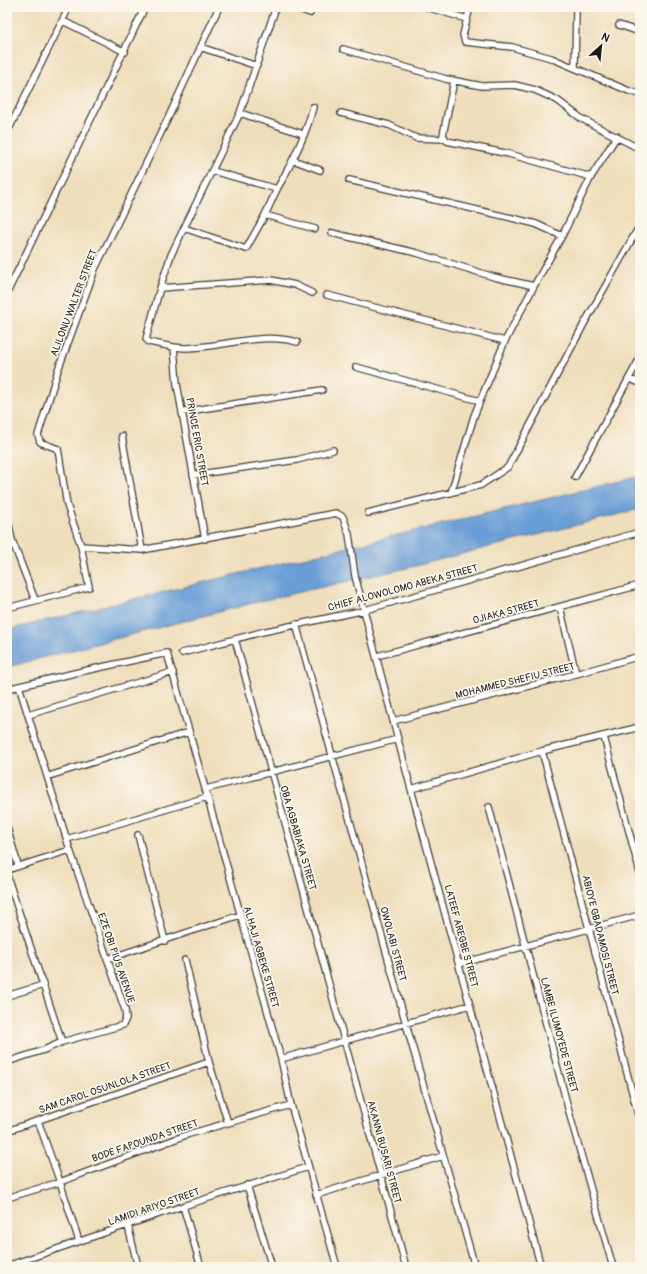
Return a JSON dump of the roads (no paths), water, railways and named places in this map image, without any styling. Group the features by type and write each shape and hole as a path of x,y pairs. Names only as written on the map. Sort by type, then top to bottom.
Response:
{"street":[{"path":"7,133 69,7"},
{"path":"7,293 146,7"},
{"name":"ALILONU WALTER STREET","path":"35,600 89,587 90,584 81,546 66,505 58,449 40,442 38,435 58,370 95,270 170,114 219,7"},
{"path":"276,7 240,113 171,255 146,339 150,342 174,347 199,347 250,339 284,338 297,342"},
{"path":"294,7 310,13"},
{"path":"426,7 467,19"},
{"path":"470,7 462,38 465,42 512,47 551,58 629,92 640,94"},
{"path":"575,68 576,7"},
{"path":"63,21 125,52"},
{"path":"619,25 640,32"},
{"path":"200,47 257,66"},
{"path":"343,49 454,81 482,86 515,85 536,90 557,100 582,119 618,136 640,149"},
{"path":"444,139 443,135 454,81"},
{"path":"184,228 246,249 293,160 303,134 308,126 313,107"},
{"path":"240,113 303,134"},
{"path":"341,113 389,125 416,138 444,139 591,177"},
{"path":"450,493 474,416 505,341 562,236 591,177 618,136"},
{"path":"293,160 320,170"},
{"path":"213,171 277,189"},
{"path":"349,180 536,224 562,236"},
{"path":"265,215 315,229"},
{"path":"368,513 481,485 508,467 584,324 640,225"},
{"path":"332,233 416,253 494,277 534,286"},
{"path":"160,288 249,281 277,281 295,285 312,293"},
{"path":"327,296 505,341"},
{"name":"PRINCE ERIC STREET","path":"174,347 182,412 205,539"},
{"path":"575,477 630,379 640,358"},
{"path":"356,367 480,401"},
{"path":"630,379 640,383"},
{"path":"182,412 322,390"},
{"path":"122,436 142,550"},
{"path":"193,475 297,460 333,450"},
{"name":"LATEEF AREGBE STREET","path":"81,546 142,550 336,513 343,517 349,534 360,593 393,721 541,1267"},
{"path":"7,515 12,540 35,600 7,608"},
{"name":"CHIEF ALOWOLOMO ABEKA STREET","path":"182,653 296,624 365,610 558,554 594,546 640,532"},
{"name":"OJIAKA STREET","path":"377,656 640,584"},
{"path":"560,607 576,674"},
{"name":"OWOLABI STREET","path":"296,624 406,1024 426,1090 443,1156 475,1267"},
{"name":"OBA AGBABIAKA STREET","path":"235,639 345,1041"},
{"name":"ALHAJI AGBEKE STREET","path":"19,686 167,653 281,1058 291,1105 337,1267"},
{"name":"MOHAMMED SHEFIU STREET","path":"393,721 640,656"},
{"path":"28,715 173,672"},
{"path":"7,689 19,686"},
{"name":"EZE OBI PIUS AVENUE","path":"7,1062 44,1050 62,1042 123,1025 126,1018 125,1010 70,850 49,776 19,686"},
{"path":"411,789 542,751 640,727"},
{"path":"49,776 189,732"},
{"path":"604,737 640,873"},
{"path":"206,789 270,771 398,739"},
{"name":"ABIOYE GBADAMOSI STREET","path":"542,751 640,1122"},
{"path":"67,839 207,797"},
{"name":"LAMBE ILUMOYEDE STREET","path":"489,807 572,1123 613,1267"},
{"path":"7,828 18,865"},
{"path":"138,835 165,941"},
{"path":"7,870 18,865 70,850"},
{"path":"7,876 62,1042"},
{"path":"107,959 240,915"},
{"path":"459,964 640,915"},
{"path":"185,960 209,1062 228,1123"},
{"path":"7,996 43,985"},
{"path":"281,1058 470,1005"},
{"name":"AKANNI BUSARI STREET","path":"345,1041 406,1267"},
{"name":"SAM CAROL OSUNLOLA STREET","path":"7,1131 209,1062"},
{"name":"BODE FAPOUNDA STREET","path":"7,1198 60,1182 139,1152 228,1123 291,1105"},
{"path":"38,1121 79,1241"},
{"path":"316,1195 443,1156"},
{"name":"LAMIDI ARIYO STREET","path":"7,1266 183,1206 308,1166"},
{"path":"247,1185 272,1267"},
{"path":"183,1206 201,1267"},
{"path":"128,1226 138,1267"}],"water":[{"path":"640,476 640,509 407,568 269,599 7,667 7,630"}]}
